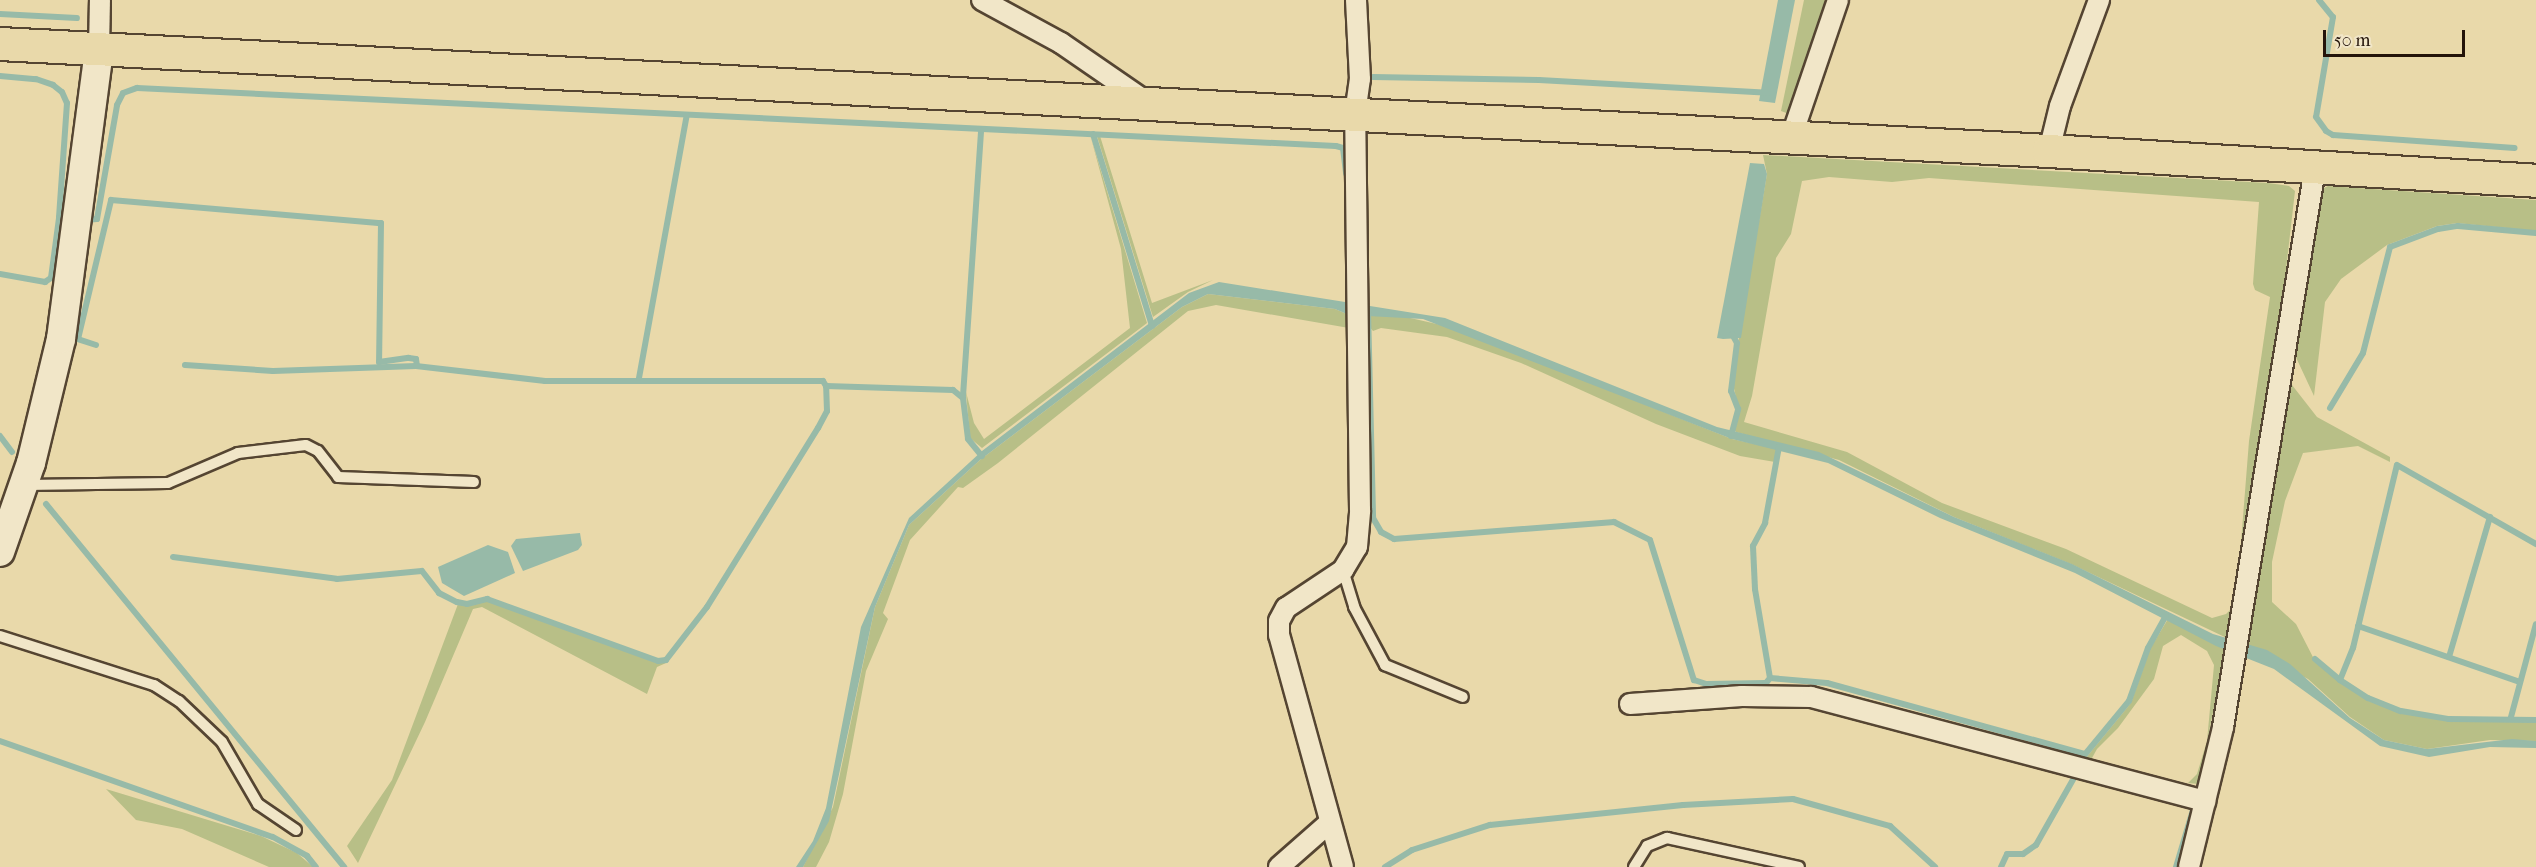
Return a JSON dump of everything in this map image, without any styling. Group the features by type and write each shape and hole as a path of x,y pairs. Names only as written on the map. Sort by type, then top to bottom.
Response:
{"main road":[{"path":"0,44 2049,151 2536,181"}],"street":[{"path":"0,552 24,485 61,339 99,50 100,0"},
{"path":"982,0 1061,43 1149,104"},
{"path":"1343,867 1279,635 1279,621 1286,608 1343,570 1357,547 1360,510 1355,114 1360,79 1356,0"},
{"path":"1791,138 1838,0"},
{"path":"2049,151 2060,106 2099,0"},
{"path":"2189,867 2206,801 2236,649 2315,169"},
{"path":"1629,704 1742,696 1811,697 2206,801"},
{"path":"1279,867 1329,823"}],"lane":[{"path":"24,485 168,483 238,453 306,445 318,451 338,477 474,482"},
{"path":"1343,570 1354,607 1385,665 1463,697"},
{"path":"0,636 133,677 179,701 222,742 258,804 296,830"},
{"path":"1634,867 1647,846 1667,838 1799,867"}],"green space":[{"path":"1804,0 1829,0 1789,114 1781,111"},
{"path":"1097,136 1100,136 1152,303 1213,280 1188,292 1153,317"},
{"path":"1091,138 1147,323 982,448 970,438 966,392 974,423 984,439 1130,328 1121,249"},
{"path":"1763,155 2268,183 2289,186 2295,191 2280,322 2243,560 2240,555 2249,441 2270,297 2255,290 2253,284 2259,202 1929,178 1892,182 1829,177 1802,181 1791,234 1776,258 1752,396 1744,422 1847,452 1942,503 2066,549 2212,618 2226,614 2233,607 2229,639 2071,564 1954,517 1839,460 1736,432 1732,426 1739,410 1732,380 1767,174"},
{"path":"2328,186 2536,200 2536,231 2457,223 2437,226 2387,245 2341,279 2325,302 2314,396 2293,351 2322,189"},
{"path":"1208,294 1335,309 1349,315 1349,328 1216,305 1188,311 998,463 963,488 958,487 910,540 883,613 888,619 866,671 843,794 829,842 816,867 803,867 833,807 875,607 909,525 980,460 1182,307"},
{"path":"1397,315 1450,327 1732,439 1777,449 1775,462 1740,456 1656,424 1521,363 1447,337 1381,328 1373,331 1369,326 1370,316"},
{"path":"2292,385 2317,417 2390,457 2390,462 2358,446 2303,453 2285,501 2272,562 2272,602 2296,624 2316,663 2368,699 2401,712 2449,720 2536,721 2536,741 2490,740 2427,749 2384,740 2350,717 2308,679 2247,647 2287,393"},
{"path":"487,600 657,663 666,663 657,667 647,694 482,607 473,609 425,722 358,863 347,846 392,780 458,604"},
{"path":"2168,619 2226,650 2207,741 2214,665 2207,651 2181,635 2163,646 2154,679 2118,728 2097,749 2092,758 2097,761 2085,759 2131,703 2150,649"},
{"path":"2207,741 2198,784 2188,783 2197,774"},
{"path":"106,789 261,836 297,853 313,867 269,867 182,829 136,820"}],"shaded area":[{"path":"1778,0 1795,0 1775,103 1759,101"},
{"path":"1750,163 1764,164 1767,174 1741,338 1717,338"},
{"path":"1219,282 1445,318 1717,427 1819,452 1954,517 2072,564 2213,634 2267,650 2290,664 2350,718 2384,740 2427,749 2512,739 2536,741 2536,748 2490,747 2429,757 2380,746 2274,669 2216,646 2075,573 1940,518 1828,463 1732,439 1423,319 1349,315 1335,309 1208,294 1182,307 980,460 909,525 875,607 829,821 803,867 796,867 813,841 826,808 861,627 909,518 982,451 1189,293"},
{"path":"580,533 582,545 578,550 523,571 511,546 516,539"},
{"path":"488,545 508,552 515,573 464,596 442,583 438,567"}],"waterway":[{"path":"2319,0 2333,17 2316,117 2326,131 2333,135 2515,148"},
{"path":"0,14 77,18"},
{"path":"0,76 36,79 53,85 62,92 67,103 59,218"},
{"path":"1373,77 1539,80 1768,93"},
{"path":"85,220 97,219 117,105 123,93 137,88 1336,146 1343,148 1346,174"},
{"path":"639,378 687,115"},
{"path":"963,396 981,131"},
{"path":"1093,134 1152,326"},
{"path":"96,345 78,339 111,200 381,223 379,362 409,358 416,359 417,366"},
{"path":"0,274 45,282 51,278 59,218 69,219"},
{"path":"2330,408 2363,353 2390,247 2438,229 2458,226 2536,233"},
{"path":"1368,310 1373,518 1381,532 1394,539 1614,522 1650,540 1694,680 1706,684 1766,683 1770,678 1827,683 2084,754"},
{"path":"1731,436 1738,409 1731,391 1737,343 1732,334"},
{"path":"185,365 273,371 416,366 545,381 823,381 826,386 953,390 963,398 968,439 982,456"},
{"path":"173,557 337,579 422,571 439,593 457,602 467,604 487,599 658,661 666,660 707,607 818,428 827,411 826,386"},
{"path":"0,436 12,452"},
{"path":"1770,678 1755,589 1753,546 1765,523 1779,447"},
{"path":"2315,659 2340,680 2353,648 2397,465 2536,544"},
{"path":"46,504 344,867"},
{"path":"2449,657 2490,517"},
{"path":"2082,758 2129,701 2148,648 2166,616"},
{"path":"2511,717 2536,624"},
{"path":"2358,626 2520,682"},
{"path":"2340,680 2368,698 2401,711 2449,719 2536,720"},
{"path":"0,741 273,837 307,856 316,867"},
{"path":"2001,867 2007,854 2023,854 2036,845 2075,776"},
{"path":"1385,867 1412,850 1490,825 1683,805 1793,799 1890,826 1935,867"},
{"path":"2176,867 2193,810"}]}
